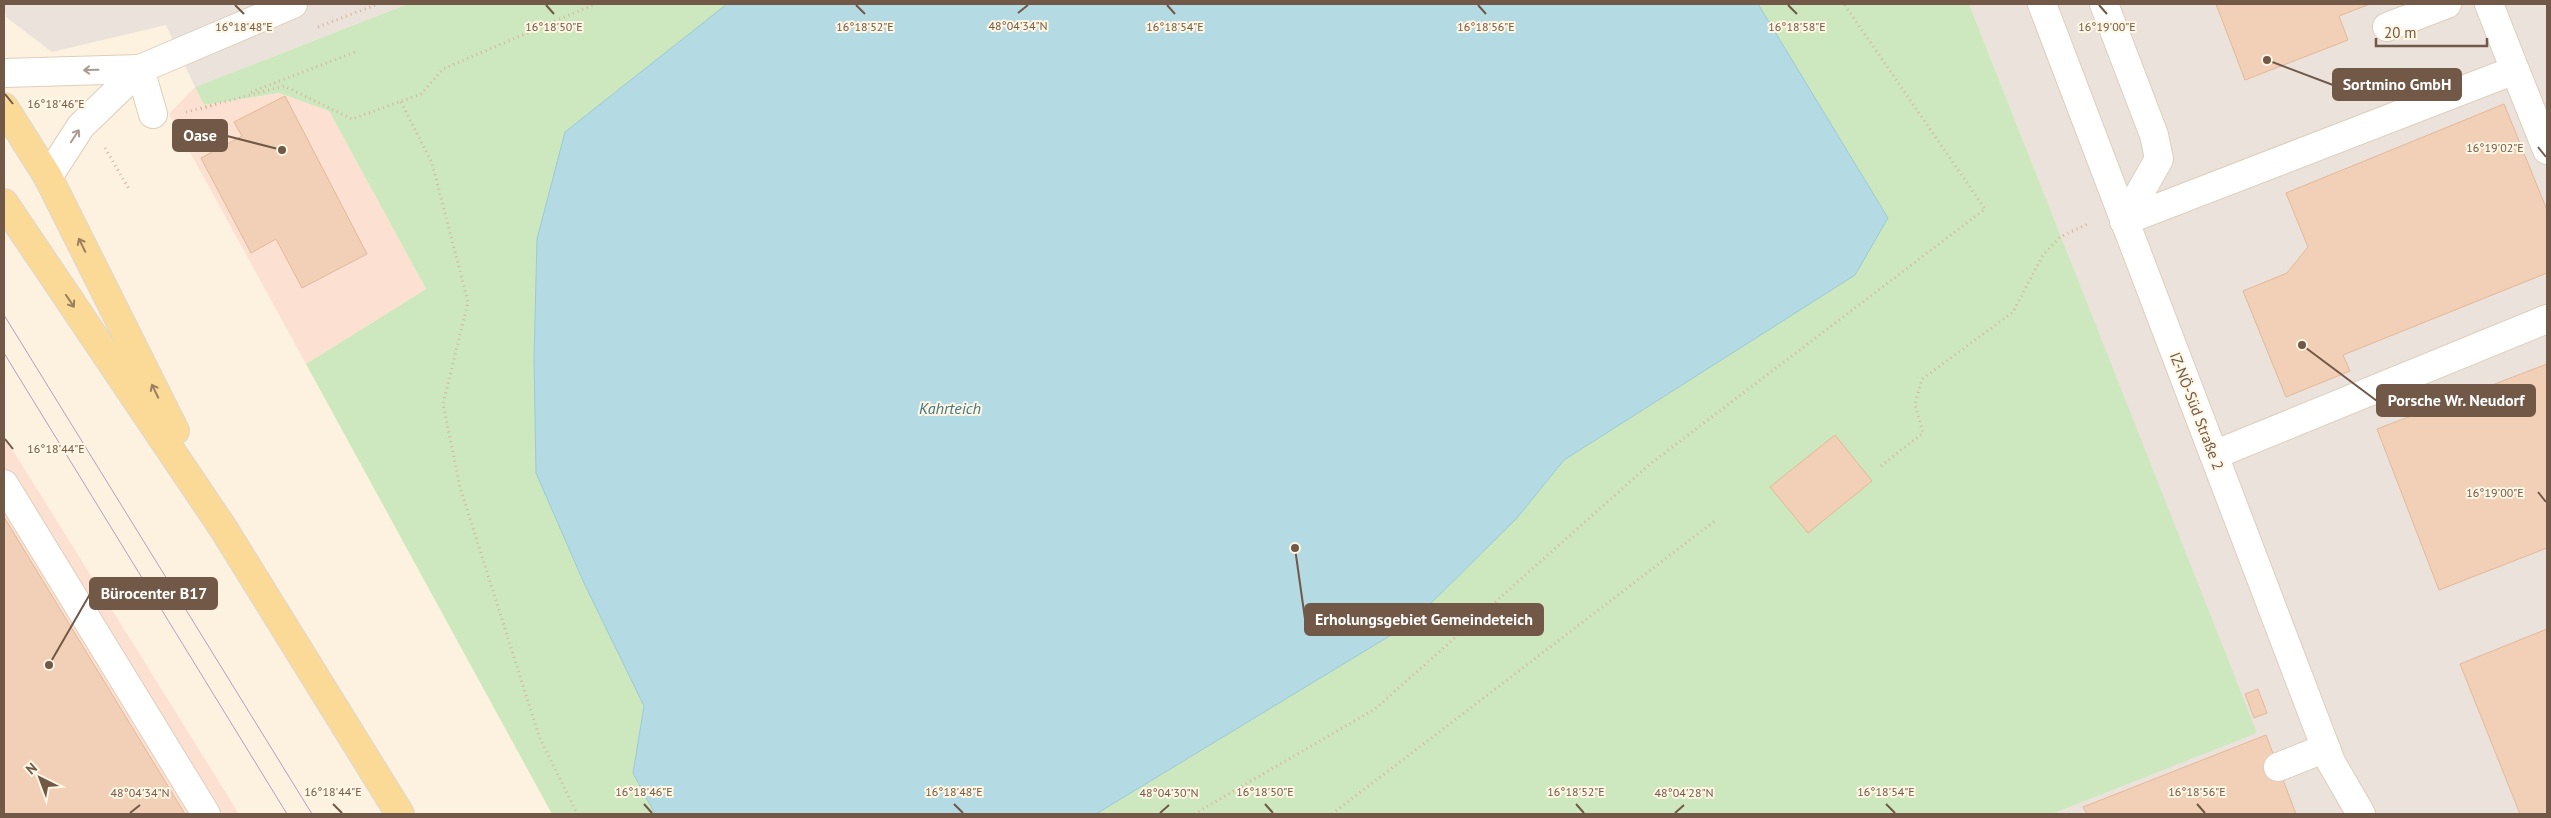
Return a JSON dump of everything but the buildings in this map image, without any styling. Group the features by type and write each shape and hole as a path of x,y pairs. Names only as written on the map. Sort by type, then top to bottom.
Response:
{"main road":[{"path":"4,107 48,177 223,528"},
{"path":"4,203 223,528 400,814"}],"street":[{"path":"48,177 81,126 140,69 293,4"},
{"name":"IZ-NÖ-Süd Straße 2","path":"2042,4 2331,762 2361,814"},
{"path":"2104,4 2154,135 2159,159 2122,215"},
{"path":"2387,27 2447,4"},
{"path":"2490,4 2514,70 2547,150"},
{"path":"4,73 140,69"},
{"path":"140,69 153,114"},
{"path":"2122,215 2514,70"},
{"path":"2214,455 2547,319"},
{"path":"4,484 206,814"},
{"path":"2278,767 2326,748"}],"path":[{"path":"153,114 196,111 204,105 284,86 352,119 421,94 443,68 595,4"},
{"path":"1194,814 1375,708 1650,464 1985,209 1844,4"},
{"path":"238,97 355,52"},
{"path":"400,102 432,163 468,302 444,404 460,487 539,736 577,814"},
{"path":"110,157 129,189"},
{"path":"1881,466 1923,433 1915,404 1922,379 2013,312 2043,255 2060,237 2122,215"},
{"path":"1332,814 1716,520"}],"shaded area":[{"path":"4,4 408,4 195,87 166,25 52,52 6,17"},
{"path":"1969,4 2547,4 2547,814 2052,814 2256,733"},
{"path":"195,87 204,105 279,93 329,111 426,289 306,364 169,114"},
{"path":"4,436 239,814 4,814"}],"green space":[{"path":"408,4 1969,4 2257,733 2052,814 552,814 306,364 426,289 329,111 279,93 204,105 195,87"}],"water":[{"name":"Kahrteich","path":"727,4 1758,4 1888,218 1855,275 1564,460 1517,518 1411,623 1096,814 655,814 633,773 644,706 584,583 536,473 534,359 537,239 565,132"}],"tram line":[{"path":"4,315 312,814"},
{"path":"4,353 287,814"}],"place":[{"name":"Sortmino GmbH","path":"2267,60"},
{"name":"Oase","path":"282,150"},
{"name":"Porsche Wr. Neudorf","path":"2302,345"},
{"name":"Erholungsgebiet Gemeindeteich","path":"1295,548"},
{"name":"Bürocenter B17","path":"49,665"}]}
